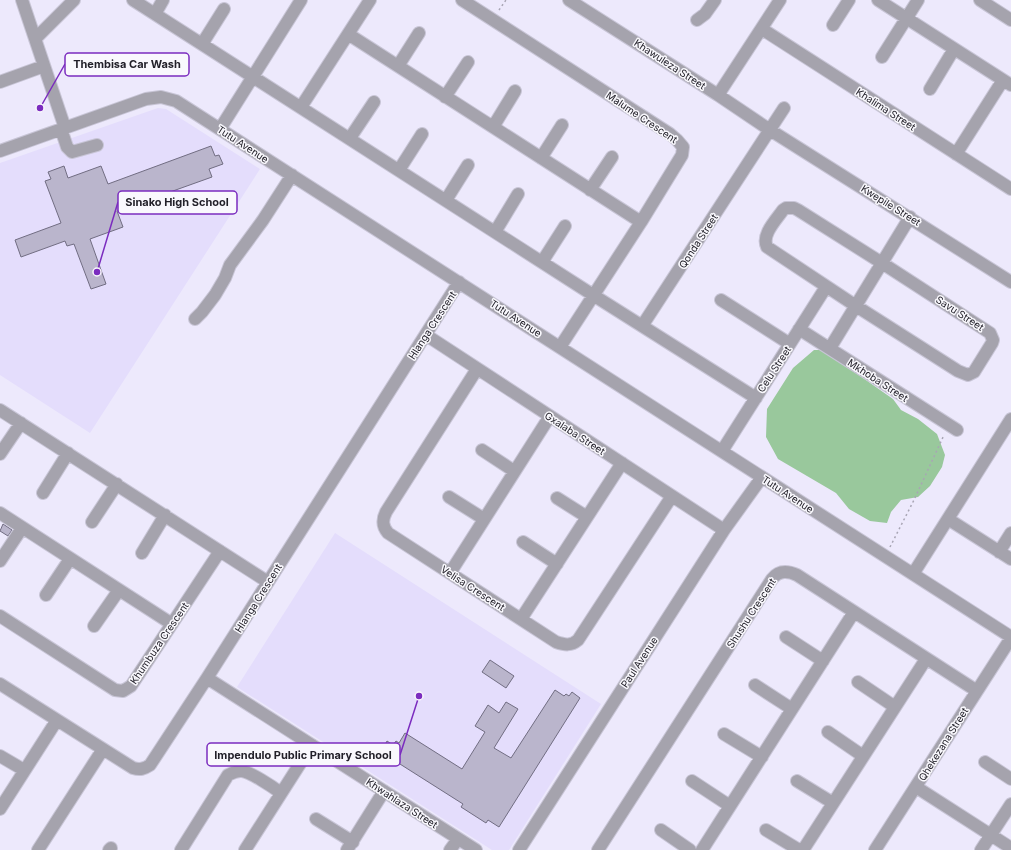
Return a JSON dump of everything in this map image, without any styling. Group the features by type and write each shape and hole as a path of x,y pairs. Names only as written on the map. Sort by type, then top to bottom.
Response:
{"street":[{"path":"22,0 63,128 67,147 72,152 97,145"},
{"path":"35,39 74,0"},
{"path":"133,0 756,398"},
{"path":"155,14 163,0"},
{"path":"301,107 370,0"},
{"name":"Malume Crescent","path":"462,0 670,134 681,143 683,150 682,155 560,347"},
{"name":"Khawuleza Street","path":"570,0 718,94 770,130"},
{"path":"698,20 705,14 715,0"},
{"path":"718,94 780,0"},
{"path":"833,26 849,0"},
{"path":"878,0 1007,83 956,154"},
{"path":"882,57 918,0"},
{"path":"980,0 1011,20"},
{"path":"220,129 254,77 298,1"},
{"path":"202,44 224,9"},
{"name":"Khalima Street","path":"762,29 1011,189"},
{"path":"398,66 419,33"},
{"path":"348,34 640,222"},
{"path":"930,89 954,50"},
{"path":"445,97 468,62"},
{"path":"0,82 44,66"},
{"path":"493,127 515,91"},
{"name":"Tutu Avenue","path":"0,151 146,99 161,97 176,101 1011,637"},
{"path":"350,138 374,102"},
{"name":"Qonda Street","path":"642,326 784,108"},
{"path":"541,158 562,125"},
{"name":"Kwepile Street","path":"770,130 1011,282"},
{"path":"399,170 422,134"},
{"path":"590,190 612,157"},
{"path":"446,200 468,165"},
{"path":"195,319 215,295 225,278 230,265 263,220 292,175"},
{"path":"495,232 518,194"},
{"name":"Savu Street","path":"786,208 794,208 882,263 992,335 993,340 990,347 974,372 968,375 965,374 826,287 771,251 765,245 765,238 783,210 786,208"},
{"path":"830,348 910,217"},
{"path":"542,262 565,226"},
{"name":"Hlanga Crescent","path":"0,684 133,768 145,768 152,762 459,282"},
{"name":"Celu Street","path":"722,451 826,287"},
{"path":"721,300 790,344"},
{"name":"Mkhoba Street","path":"800,329 953,428"},
{"name":"Gxalaba Street","path":"426,335 724,530"},
{"name":"Velisa Crescent","path":"477,369 386,512 383,521 385,529 388,533 521,619 560,643 569,645 578,640 672,496"},
{"path":"0,410 268,582"},
{"path":"450,573 514,470 550,416"},
{"path":"913,574 1011,419"},
{"path":"0,454 21,423"},
{"path":"482,450 514,470"},
{"path":"43,493 68,453"},
{"path":"521,619 622,463"},
{"name":"Paul Avenue","path":"519,850 724,530 762,477"},
{"path":"92,522 117,484"},
{"path":"449,497 484,519"},
{"path":"557,498 587,517"},
{"path":"0,513 172,624"},
{"path":"142,553 165,515"},
{"path":"948,519 1011,559"},
{"path":"0,561 22,528"},
{"path":"999,552 1011,533"},
{"path":"523,542 557,564"},
{"name":"Khumbuza Crescent","path":"0,616 115,690 126,690 220,551"},
{"path":"46,595 70,559"},
{"name":"Shushu Crescent","path":"598,850 775,575 782,572 792,573 977,691"},
{"path":"94,626 119,590"},
{"path":"702,850 854,612"},
{"path":"786,637 822,661"},
{"name":"Qhekezana Street","path":"875,850 1011,637"},
{"path":"803,850 926,659"},
{"name":"Khwahlaza Street","path":"207,678 476,850"},
{"path":"858,682 895,707"},
{"path":"755,685 792,709"},
{"path":"0,809 57,720"},
{"path":"828,732 863,756"},
{"path":"724,734 762,757"},
{"path":"244,850 312,745"},
{"path":"38,850 103,750"},
{"path":"0,756 24,770"},
{"path":"985,762 1011,779"},
{"path":"181,850 228,775 231,773 241,771 248,772 281,793"},
{"path":"692,781 730,806"},
{"path":"797,781 833,803"},
{"path":"916,787 1011,848"},
{"path":"316,819 350,846 384,792"},
{"path":"981,850 1011,804"},
{"path":"661,830 690,850"},
{"path":"766,830 799,850"},
{"path":"450,850 458,838"}],"path":[{"path":"493,20 506,0"},
{"path":"886,556 953,428"}],"shaded area":[{"path":"158,108 166,109 260,169 90,433 0,375 0,163"},
{"path":"335,533 601,704 509,850 492,850 237,687"}],"green space":[{"path":"814,350 823,350 893,399 901,410 918,419 937,434 945,455 942,467 930,486 918,497 901,500 891,512 887,523 870,521 849,509 836,493 778,459 766,437 767,409 793,368"}],"building":[{"path":"211,146 215,156 219,155 223,164 209,169 212,177 117,211 123,227 90,239 106,284 91,289 74,244 67,246 65,241 21,257 15,240 61,223 45,181 51,179 48,172 64,166 68,178 101,166 108,184"},
{"path":"3,524 12,530 8,536 0,531"},
{"path":"490,660 514,676 506,688 482,672"},
{"path":"555,690 564,696 566,694 569,696 572,692 580,698 499,827 488,820 486,823 461,807 463,804 381,752 387,741 393,745 396,741 399,743 405,733 462,769 485,732 475,726 488,705 499,713 506,702 518,709 494,748 511,758"}],"place":[{"name":"Thembisa Car Wash","path":"40,108"},
{"name":"Sinako High School","path":"97,272"},
{"name":"Impendulo Public Primary School","path":"419,696"}]}
